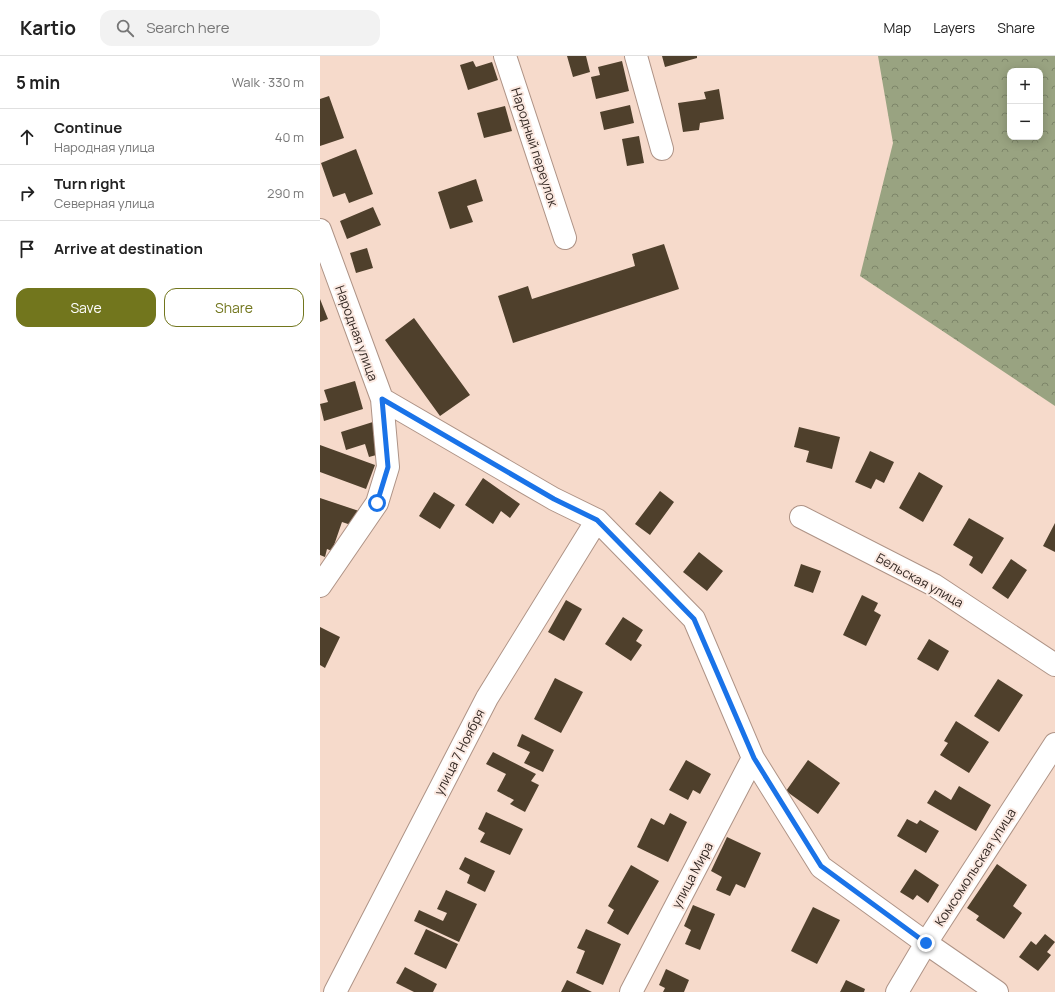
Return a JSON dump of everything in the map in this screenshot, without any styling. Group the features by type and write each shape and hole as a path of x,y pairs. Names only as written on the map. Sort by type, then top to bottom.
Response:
{"street":[{"name":"Народный переулок","path":"505,56 565,238"},
{"path":"636,56 662,149"},
{"name":"Народная улица","path":"320,230 382,399 388,467 377,503 320,586"},
{"path":"382,399 554,499 597,520 694,619 754,758 821,866 926,943 997,992"},
{"name":"Бельская улица","path":"801,517 934,585 1055,665"},
{"name":"улица 7 Ноября","path":"335,992 487,698 597,520"},
{"name":"Комсомольская улица","path":"897,992 926,943 1055,744"},
{"name":"улица Мира","path":"631,992 754,758"}],"green space":[{"path":"878,56 1055,56 1055,406 860,276 893,143"}],"building":[{"path":"567,56 586,56 590,72 573,77"},
{"path":"662,56 697,56 697,58 665,67"},
{"path":"473,61 476,67 492,62 498,80 468,90 460,65"},
{"path":"622,61 629,91 596,99 591,77 600,75 598,67"},
{"path":"719,89 724,119 700,123 699,130 683,132 678,103 706,99 704,92"},
{"path":"329,96 344,138 320,146 320,99"},
{"path":"630,105 634,123 604,130 600,112"},
{"path":"505,106 512,131 484,138 477,113"},
{"path":"639,136 644,163 627,166 622,139"},
{"path":"356,149 373,194 349,203 345,193 333,197 321,163"},
{"path":"476,179 483,201 467,206 473,222 450,229 438,192"},
{"path":"373,207 381,225 347,239 340,221"},
{"path":"664,244 679,289 513,343 498,296 528,286 532,299 635,266 632,254"},
{"path":"367,248 373,268 356,273 350,253"},
{"path":"320,299 328,319 320,322"},
{"path":"414,318 470,395 440,416 385,340"},
{"path":"355,381 363,409 324,421 320,404 328,402 324,390"},
{"path":"376,421 379,432 373,433 380,454 369,457 365,444 346,450 341,432"},
{"path":"799,427 840,437 832,469 806,462 809,451 794,447"},
{"path":"320,445 375,465 366,489 320,472"},
{"path":"870,451 894,462 884,483 876,479 871,489 855,482"},
{"path":"919,472 943,486 923,522 899,508"},
{"path":"483,478 520,504 510,518 501,511 493,524 465,505"},
{"path":"660,491 674,502 650,535 635,524"},
{"path":"434,492 455,505 440,529 419,516"},
{"path":"320,498 359,511 354,526 342,522 332,551 327,549 325,557 320,555"},
{"path":"969,518 1004,538 982,574 969,565 973,557 953,545"},
{"path":"1055,523 1055,552 1043,546"},
{"path":"699,552 723,571 707,591 683,572"},
{"path":"1011,559 1027,570 1008,599 992,588"},
{"path":"801,564 821,571 813,593 794,586"},
{"path":"862,595 878,603 874,611 881,615 866,646 843,635"},
{"path":"566,600 582,609 564,641 548,632"},
{"path":"623,617 643,630 636,641 642,645 631,661 605,644"},
{"path":"320,627 340,637 325,668 320,665"},
{"path":"929,639 949,651 938,671 917,659"},
{"path":"555,678 583,692 561,733 534,719"},
{"path":"998,679 1023,695 999,732 974,716"},
{"path":"956,721 989,742 969,773 940,755 948,743 944,741"},
{"path":"522,734 554,750 543,772 524,763 530,752 517,746"},
{"path":"493,752 536,774 531,781 539,785 525,812 510,804 514,800 497,791 506,774 486,764"},
{"path":"686,760 711,774 700,794 693,790 688,800 669,790"},
{"path":"808,760 840,783 818,814 786,791"},
{"path":"959,786 991,805 976,831 927,803 935,790 951,800"},
{"path":"486,812 523,829 510,855 480,842 485,833 478,829"},
{"path":"670,813 687,822 668,862 637,847 651,818 664,825"},
{"path":"907,819 917,824 920,820 939,831 926,853 897,836"},
{"path":"727,837 761,853 745,888 736,884 730,896 716,890 722,877 711,871"},
{"path":"465,857 495,871 485,892 467,883 470,875 459,869"},
{"path":"997,864 1027,885 1013,906 1022,913 1004,939 976,920 979,916 967,908"},
{"path":"631,865 659,881 628,935 607,923 614,910 608,906"},
{"path":"915,869 939,885 928,903 917,895 913,900 900,892"},
{"path":"446,890 477,904 459,942 414,921 419,910 443,921 447,913 437,909"},
{"path":"693,905 715,914 700,950 685,944 691,930 684,926"},
{"path":"813,907 840,920 817,964 791,951"},
{"path":"426,929 458,944 446,969 414,954"},
{"path":"586,929 621,944 603,985 576,973 585,951 577,948"},
{"path":"1045,934 1055,942 1047,952 1051,955 1038,971 1019,957 1031,941 1036,945"},
{"path":"405,967 437,984 433,992 414,992 396,983"},
{"path":"666,969 689,980 684,992 663,992 665,988 659,985"},
{"path":"567,980 592,992 561,992"},
{"path":"846,980 865,989 864,992 840,992"}],"route":[{"path":"377,503 388,467 382,399 554,499 597,520 694,619 754,758 821,866 926,943"}]}
